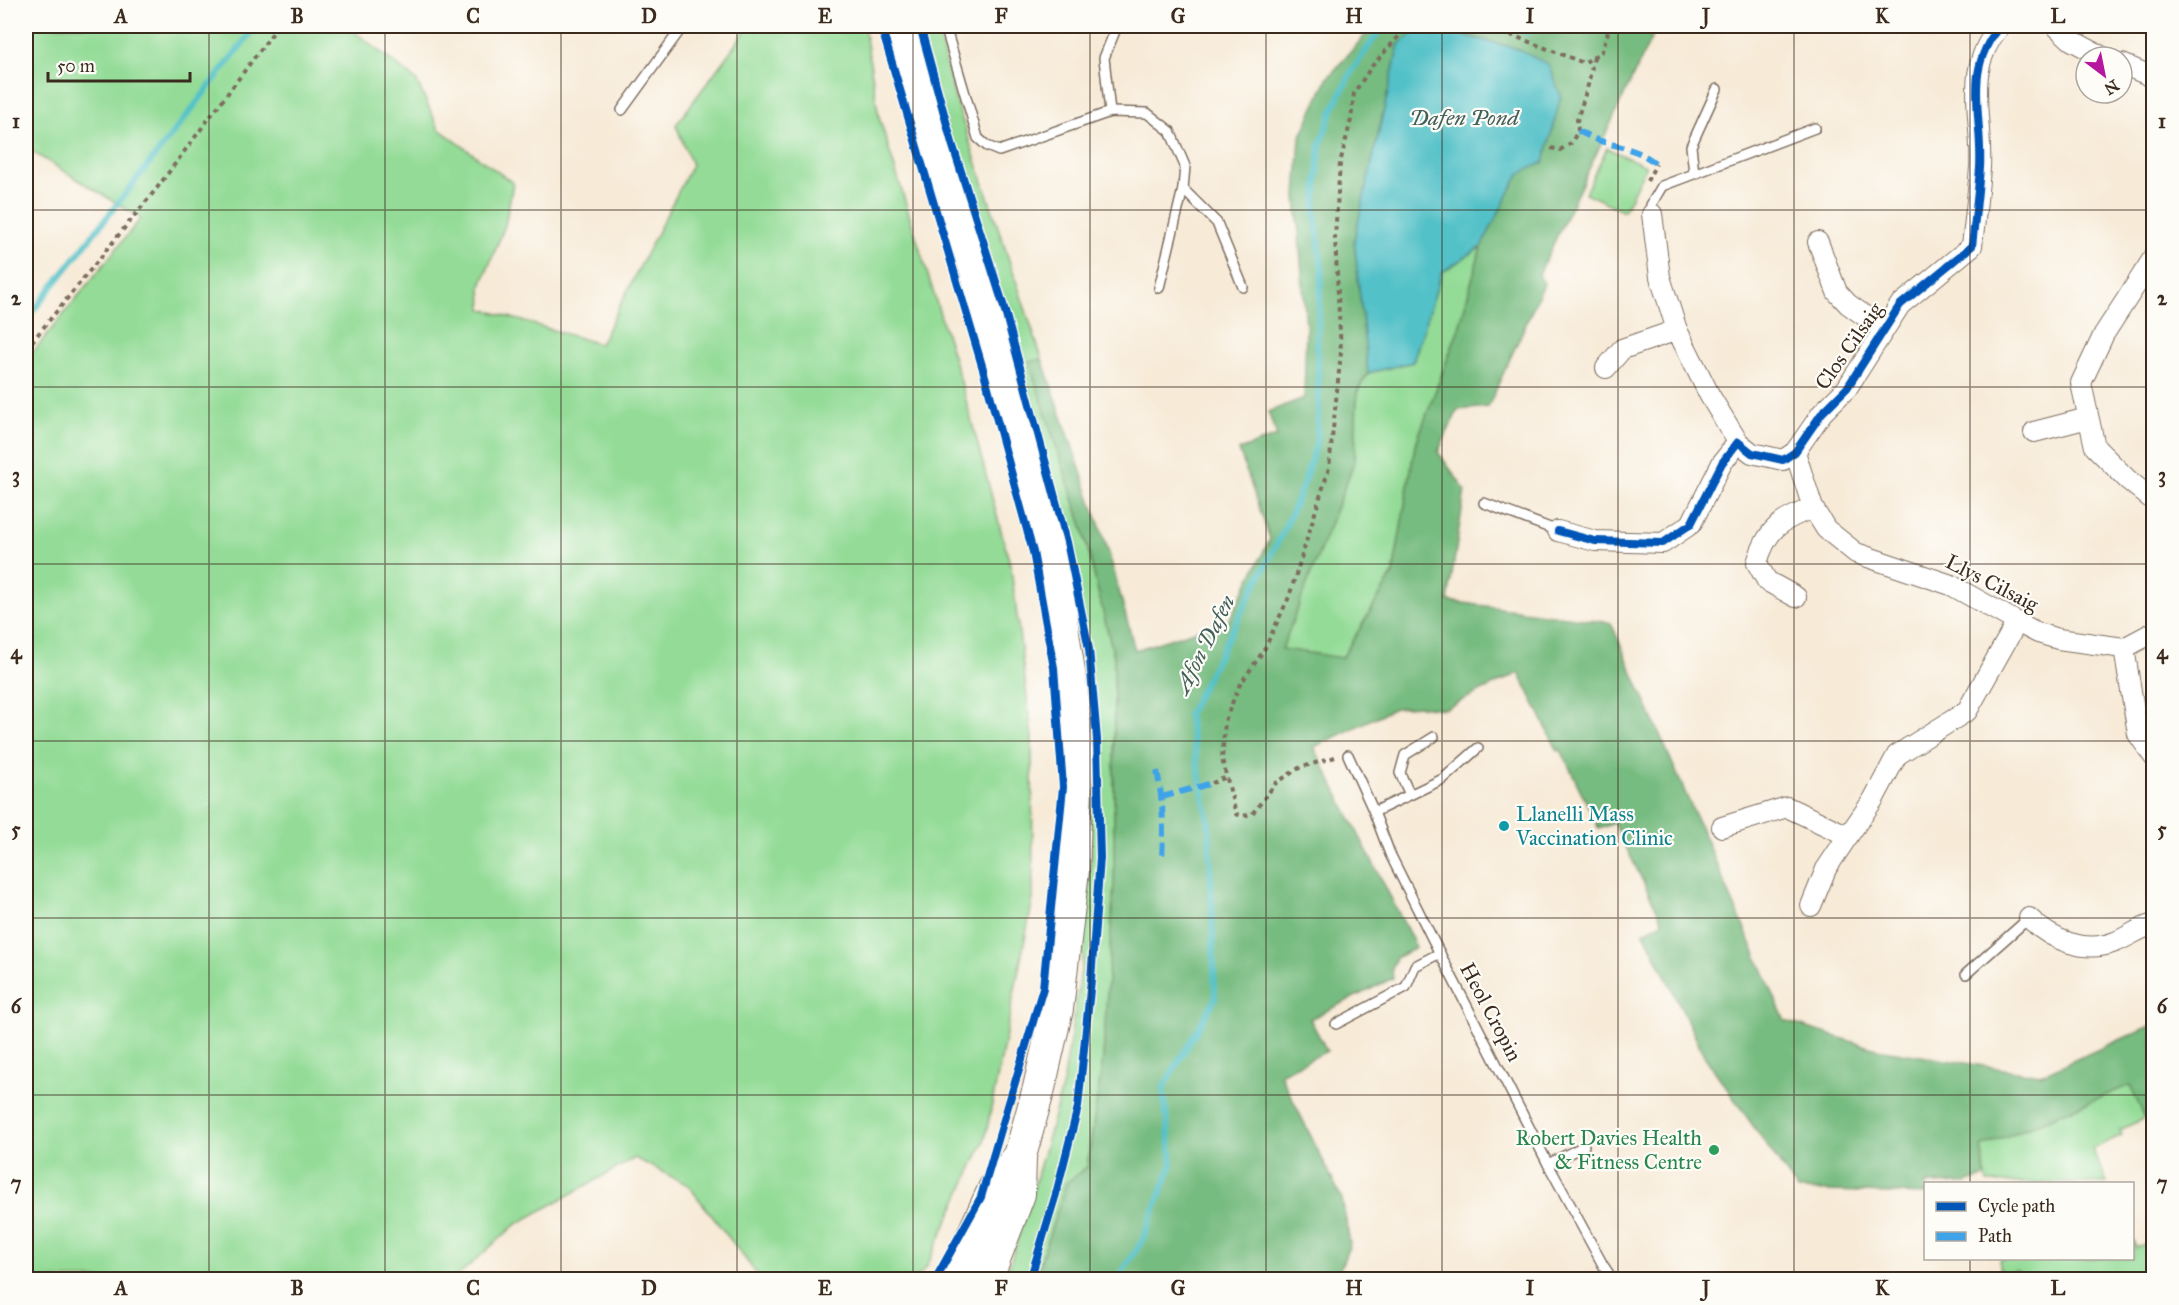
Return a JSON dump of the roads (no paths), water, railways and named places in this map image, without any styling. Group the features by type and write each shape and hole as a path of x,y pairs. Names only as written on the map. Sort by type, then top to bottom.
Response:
{"highway":[{"path":"901,26 977,273 1016,411 1038,500 1060,612 1071,686 1076,774 1073,870 1064,955 1054,1020 1039,1088 1020,1156 1019,1194 986,1280"},
{"path":"952,1280 996,1185 1020,1156"}],"street":[{"name":"Clos Cilsaig","path":"1795,452 1822,413 1847,388 1900,305 1972,246 1980,167 1977,70 1985,46 2000,26"},
{"path":"2056,26 2071,40 2080,45"},
{"path":"2134,69 2154,80"},
{"path":"1652,213 1660,277 1677,330 1710,396 1738,442 1752,453 1783,460 1795,452"},
{"name":"Clos Cilsaig","path":"1818,242 1837,292 1848,304 1883,329"},
{"path":"2154,256 2104,334 2080,383 2095,447 2127,479 2154,501"},
{"path":"1606,368 1622,349 1677,330"},
{"path":"2034,432 2088,418"},
{"path":"1558,531 1595,541 1663,543 1691,524 1722,463 1738,442"},
{"name":"Llys Cilsaig","path":"1795,452 1813,508 1826,528 1857,554 1952,585 1987,607 2038,633 2058,639 2124,648"},
{"path":"1796,597 1767,581 1757,563 1762,547 1778,524 1794,514 1813,508"},
{"path":"1811,906 1826,869 1873,800 1897,755 1967,711 2017,622"},
{"path":"2154,632 2124,648 2138,734 2154,757"},
{"path":"1722,827 1787,807 1848,836"},
{"path":"2029,918 2041,929 2063,941 2093,948 2115,942 2154,924"}],"lane":[{"path":"622,110 683,26"},
{"path":"945,26 978,138 987,146 999,151 1110,112 1147,113 1170,131 1185,166 1183,189 1159,288"},
{"path":"1110,112 1104,58 1117,26"},
{"path":"1694,173 1691,146 1717,89"},
{"path":"1652,213 1651,205 1662,186 1815,128"},
{"path":"1183,189 1217,223 1243,287"},
{"path":"1484,503 1558,531"},
{"path":"1410,795 1400,773 1405,755 1434,737"},
{"path":"1374,812 1443,779 1478,748"},
{"name":"Heol Cropin","path":"1348,755 1390,854 1440,954 1548,1164 1613,1280"},
{"path":"1966,974 2029,918"},
{"path":"1336,1024 1406,987 1415,966 1440,954"},
{"path":"1548,1164 1584,1146"}],"water":[{"name":"Dafen Pond","path":"1425,26 1515,48 1548,64 1561,96 1544,162 1519,174 1481,247 1442,272 1413,362 1368,373 1354,240 1399,44"}],"waterway":[{"path":"26,320 256,26"},
{"name":"Afon Dafen","path":"1117,1280 1142,1241 1172,1164 1163,1088 1215,999 1209,825 1188,715 1284,530 1303,485 1316,444 1319,407 1317,336 1322,270 1315,212 1320,145 1333,109 1353,69 1383,26"},
{"path":"1526,33 1532,26"}],"place":[{"name":"Llanelli Mass Vaccination Clinic","path":"1504,826"},
{"name":"Robert Davies Health & Fitness Centre","path":"1714,1150"}]}
